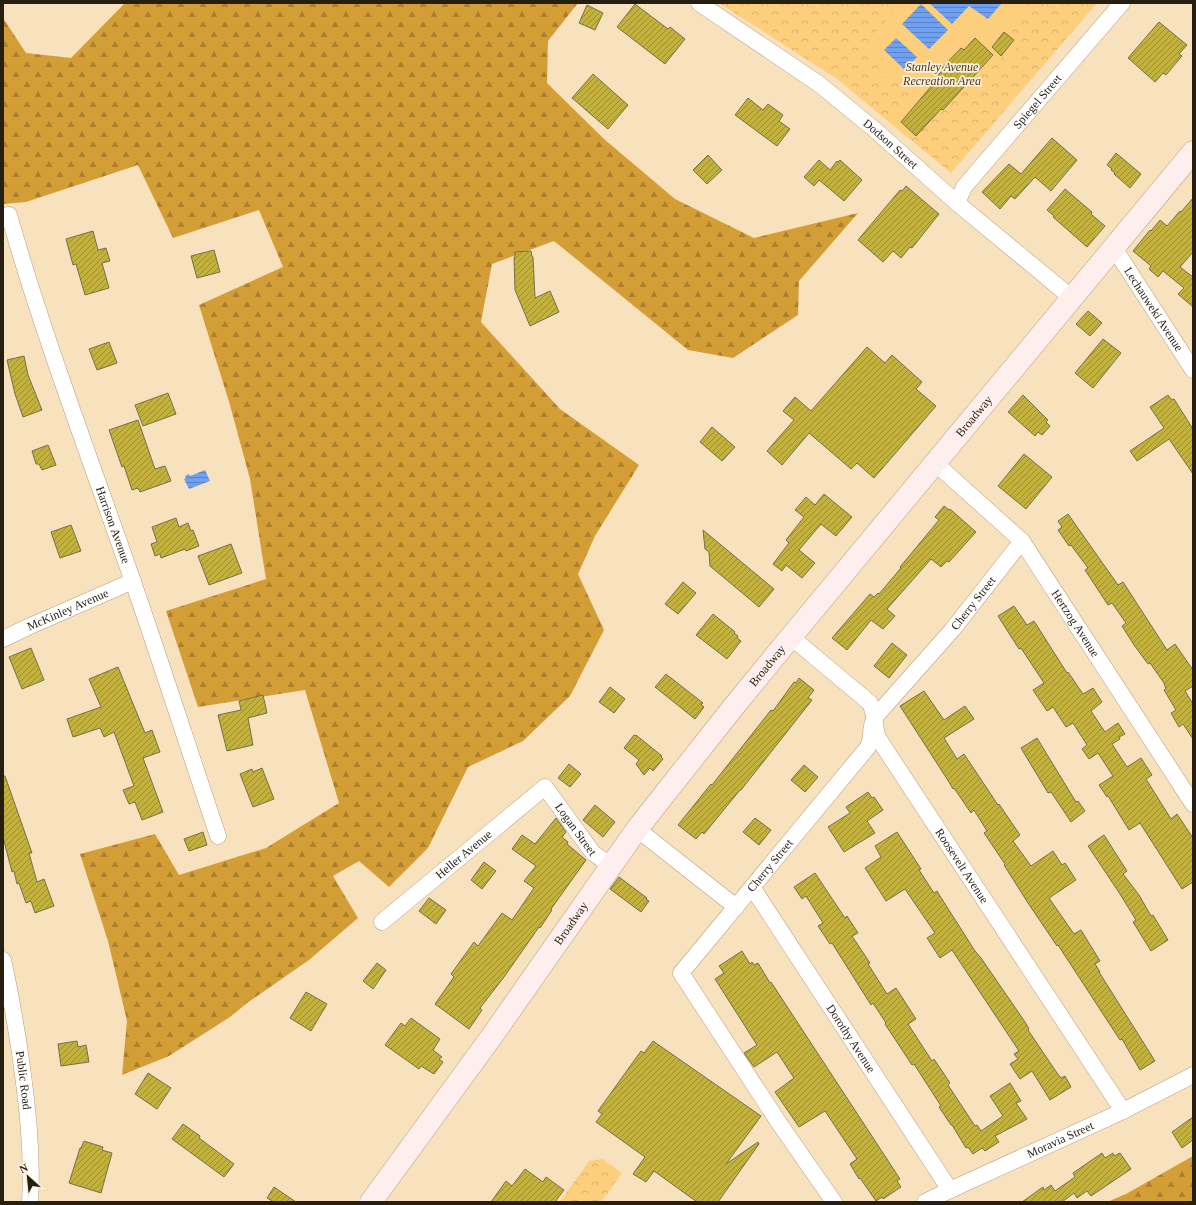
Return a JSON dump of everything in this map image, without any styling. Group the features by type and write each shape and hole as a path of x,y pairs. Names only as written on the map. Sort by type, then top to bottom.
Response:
{"main road":[{"name":"Broadway","path":"371,1202 483,1048 637,830 731,710 1193,152"}],"street":[{"name":"Dodson Street","path":"699,3 819,84 957,203 1072,298"},
{"name":"Spiegel Street","path":"957,203 964,187 1122,3"},
{"name":"Harrison Avenue","path":"6,215 40,318 133,581 218,836"},
{"name":"Lechauweki Avenue","path":"1114,248 1193,370"},
{"name":"Hertzog Avenue","path":"935,463 1022,541 1193,804"},
{"name":"Cherry Street","path":"834,1202 779,1123 681,973 868,747 872,740 871,723 875,717 953,629 1022,541"},
{"name":"McKinley Avenue","path":"3,639 133,581"},
{"name":"Roosevelt Avenue","path":"791,637 870,703 875,717 878,738 1123,1111"},
{"name":"Logan Street","path":"545,787 593,853 612,866"},
{"name":"Heller Avenue","path":"382,922 545,787"},
{"path":"637,830 736,907"},
{"name":"Dorothy Avenue","path":"752,887 950,1190"},
{"name":"Public Road","path":"3,960 11,993 25,1086 28,1117 31,1188 30,1202"},
{"name":"Moravia Street","path":"925,1202 1123,1111 1193,1075"}],"green space":[{"path":"125,3 578,3 548,41 547,83 604,139 675,199 754,238 858,213 799,281 798,315 733,358 688,350 554,241 492,264 481,322 560,409 639,465 595,536 578,574 604,630 570,696 523,741 468,767 428,848 389,887 359,861 333,876 358,918 309,960 247,1003 230,1017 169,1056 122,1075 127,1021 108,941 80,854 155,834 179,875 266,848 339,803 305,690 198,707 166,611 266,579 250,479 230,405 199,305 283,267 259,210 173,238 138,165 26,202 3,204 3,18 26,53 71,58"},
{"name":"Stanley Avenue Recreation Area","path":"719,3 1097,3 951,173 837,79"},
{"path":"902,3 1027,3 1027,6 1005,32 1019,45 1007,61 998,53 993,55 943,110 934,116 911,140 888,121 913,94 900,83 903,79 895,71 885,80 880,74 888,64 875,51 870,55 862,47"},
{"path":"1193,1156 1193,1202 1107,1202 1126,1194"},
{"path":"602,1159 622,1173 601,1202 560,1202 589,1161"}],"water":[{"path":"929,3 1002,3 988,19 969,6 952,24"},
{"path":"921,4 948,30 929,49 902,24"},
{"path":"896,38 917,57 905,70 884,50"},
{"path":"205,470 210,481 189,489 184,479 186,478 185,476 189,474 190,476"}],"building":[{"path":"635,4 668,29 670,27 685,39 665,64 617,27"},
{"path":"587,5 603,13 595,30 579,23"},
{"path":"1159,22 1187,45 1179,54 1182,56 1166,75 1163,73 1155,82 1128,58"},
{"path":"1004,32 1014,40 1001,56 992,47"},
{"path":"975,38 993,55 943,110 941,109 916,136 901,122 939,77 938,75 944,69 942,68 961,48 964,50"},
{"path":"593,74 628,105 608,129 572,98"},
{"path":"748,98 763,110 768,104 783,115 779,121 790,129 777,146 735,115"},
{"path":"1052,138 1077,160 1051,191 1035,177 1015,199 1011,196 1000,209 982,192 1009,164 1021,174"},
{"path":"1116,153 1141,174 1130,188 1114,174 1115,173 1111,170 1112,169 1107,165"},
{"path":"708,155 722,170 707,184 693,170"},
{"path":"819,160 830,170 837,161 838,162 840,160 862,180 844,201 819,180 814,186 804,177"},
{"path":"906,186 939,214 912,248 910,247 901,258 893,251 883,262 858,240 900,190 902,191"},
{"path":"1065,189 1092,212 1091,214 1105,226 1087,247 1047,210"},
{"path":"1193,198 1193,252 1180,267 1193,277 1193,307 1178,294 1184,288 1163,271 1158,277 1149,269 1151,266 1133,251 1160,220 1167,226"},
{"path":"93,231 98,250 106,248 110,261 102,263 109,288 85,295 76,264 73,265 66,239"},
{"path":"214,250 220,272 197,278 191,256"},
{"path":"531,251 533,257 535,298 550,291 559,312 530,326 515,290 514,257 515,252"},
{"path":"1088,311 1102,323 1090,336 1076,324"},
{"path":"1103,339 1121,353 1093,388 1075,373"},
{"path":"109,342 117,363 97,370 89,349"},
{"path":"867,347 885,363 892,355 922,382 916,389 936,406 874,478 857,463 851,469 809,433 782,465 767,451 794,420 783,411 795,397 811,411"},
{"path":"24,356 28,375 42,410 23,417 15,394 7,360"},
{"path":"168,393 176,414 143,426 135,405"},
{"path":"1023,395 1048,420 1046,422 1050,426 1042,435 1038,432 1035,436 1008,412"},
{"path":"1168,395 1172,400 1174,399 1193,429 1193,474 1169,439 1137,461 1130,451 1164,428 1150,407"},
{"path":"138,420 155,469 165,466 171,481 140,492 138,488 132,490 109,430"},
{"path":"712,427 735,447 722,461 700,442"},
{"path":"48,445 56,465 42,470 39,464 36,464 32,451"},
{"path":"1024,454 1052,477 1026,509 998,486"},
{"path":"824,494 852,517 836,536 821,524 799,550 815,563 802,578 786,565 782,571 773,564 789,543 786,540 804,517 795,510 806,497 815,505"},
{"path":"944,506 949,510 950,509 976,532 949,562 947,561 941,567 931,559 887,609 895,616 883,629 871,620 847,650 832,638 870,594 874,597 878,593 879,594 939,520 935,517"},
{"path":"1068,514 1118,585 1123,582 1167,650 1175,644 1193,670 1193,686 1185,691 1193,704 1193,739 1183,724 1179,727 1171,713 1176,710 1164,690 1166,689 1164,683 1150,663 1148,664 1134,645 1122,626 1126,623 1112,603 1108,605 1085,570 1088,568 1071,545 1069,546 1058,530 1062,527 1058,521"},
{"path":"176,518 179,527 188,523 191,531 193,530 199,546 186,551 185,549 161,558 160,554 155,556 151,544 157,542 152,527"},
{"path":"71,525 81,551 60,558 51,532"},
{"path":"703,530 774,589 759,607 710,566 709,552 705,549"},
{"path":"231,544 242,573 209,585 198,556"},
{"path":"683,582 696,593 678,614 665,604"},
{"path":"1014,606 1027,625 1034,621 1067,673 1068,672 1083,694 1093,688 1102,702 1091,711 1105,732 1118,723 1125,734 1119,737 1120,739 1112,744 1127,767 1141,758 1152,775 1146,779 1171,819 1177,814 1193,838 1193,882 1182,889 1140,823 1129,830 1108,796 1107,797 1099,785 1113,776 1098,753 1089,759 1082,749 1087,745 1073,723 1066,727 1053,707 1047,711 1033,690 1044,683 1021,648 1019,649 998,616"},
{"path":"713,614 735,632 734,633 738,636 737,638 741,641 727,659 696,635"},
{"path":"892,643 907,655 889,678 874,666"},
{"path":"31,648 44,680 22,689 9,657"},
{"path":"118,667 145,733 152,730 160,752 143,758 163,812 142,820 135,802 129,804 123,790 134,786 114,732 104,737 100,728 73,737 67,719 101,707 89,679"},
{"path":"666,674 703,703 701,705 704,707 695,719 655,687"},
{"path":"799,678 814,690 808,698 812,700 741,790 704,834 702,832 696,839 678,825 711,784 712,785 771,710 773,711 794,682 796,683"},
{"path":"610,687 625,699 614,713 599,702"},
{"path":"924,691 944,720 965,706 974,719 944,738 957,759 964,754 998,805 999,804 1020,835 1013,841 1031,866 1053,851 1062,865 1065,863 1076,880 1049,898 1074,934 1081,930 1100,961 1095,964 1099,972 1155,1061 1140,1070 1122,1039 1120,1040 1058,945 1057,946 1028,903 1004,865 1005,864 984,833 987,831 974,810 971,813 954,788 953,789 900,706"},
{"path":"263,695 267,713 248,718 253,745 227,751 218,715 241,710 239,701"},
{"path":"634,735 662,756 661,757 663,759 653,771 650,768 644,775 636,764 639,760 624,748"},
{"path":"1037,738 1076,802 1078,801 1085,811 1071,822 1051,792 1048,793 1021,748"},
{"path":"569,764 581,774 570,787 558,778"},
{"path":"804,765 818,777 805,792 791,780"},
{"path":"262,768 274,799 253,807 240,774 252,769 253,772"},
{"path":"3,776 5,776 32,853 29,853 37,882 44,879 54,906 35,913 31,901 26,903 19,883 17,884 14,871 12,872 3,837"},
{"path":"868,792 872,798 874,797 883,810 867,821 875,833 844,852 828,827 850,813 846,807"},
{"path":"595,805 615,822 603,837 583,820"},
{"path":"556,818 566,832 562,837 568,842 567,844 586,860 551,909 552,910 540,928 539,927 480,1008 482,1010 469,1029 435,1004 454,977 451,974 474,942 478,946 502,913 512,920 534,888 524,881 536,866 512,849 522,835 535,844"},
{"path":"755,818 771,830 759,845 743,832"},
{"path":"203,832 207,845 189,851 184,839"},
{"path":"897,832 921,869 919,870 934,893 937,891 975,951 1025,1022 1029,1029 1028,1030 1057,1073 1061,1078 1065,1076 1071,1087 1050,1100 1032,1071 1020,1079 1010,1064 1018,1059 1014,1054 1019,1051 952,950 940,958 927,938 935,933 905,889 886,901 865,868 881,857 875,846"},
{"path":"1104,835 1127,871 1123,874 1139,895 1151,916 1153,915 1168,940 1151,951 1133,922 1136,920 1088,846"},
{"path":"484,862 496,871 482,889 471,880"},
{"path":"815,873 845,918 847,916 858,933 852,936 870,963 868,964 887,994 896,988 916,1019 908,1024 932,1061 934,1059 950,1083 948,1085 975,1126 977,1125 981,1131 1003,1116 990,1096 1010,1083 1021,1101 1016,1103 1027,1119 995,1136 999,1142 985,1151 982,1148 973,1154 968,1147 966,1148 939,1107 941,1106 914,1064 912,1065 873,1003 871,1005 832,943 830,944 818,926 823,923 806,896 802,899 794,887"},
{"path":"619,877 649,901 641,912 610,889"},
{"path":"429,898 446,910 436,924 419,911"},
{"path":"742,951 750,964 752,962 754,965 758,963 900,1179 897,1181 901,1187 883,1199 882,1197 876,1201 860,1178 859,1179 850,1164 857,1159 825,1111 799,1127 775,1092 794,1078 777,1052 754,1067 744,1053 757,1045 715,979 724,973 719,966"},
{"path":"377,963 386,970 373,989 363,981"},
{"path":"306,992 327,1004 311,1031 290,1018"},
{"path":"411,1018 440,1039 433,1050 442,1057 439,1059 443,1062 434,1074 421,1066 419,1069 385,1045 401,1023 405,1026"},
{"path":"77,1041 78,1047 86,1045 89,1062 61,1066 58,1044"},
{"path":"653,1041 761,1116 726,1164 758,1142 759,1144 718,1202 697,1202 654,1171 646,1182 633,1174 645,1157 596,1122 602,1114 598,1111 641,1051 644,1053"},
{"path":"148,1073 171,1088 157,1109 135,1094"},
{"path":"1193,1117 1193,1140 1182,1148 1172,1132"},
{"path":"183,1124 234,1164 224,1177 172,1139"},
{"path":"84,1141 103,1147 102,1150 112,1153 101,1193 69,1183 80,1148"},
{"path":"1102,1153 1105,1158 1113,1153 1114,1156 1120,1153 1131,1169 1091,1196 1087,1191 1077,1198 1074,1193 1062,1202 1022,1202 1043,1187 1044,1190 1051,1185 1055,1191 1075,1177 1073,1173"},
{"path":"525,1169 543,1182 546,1177 564,1190 555,1202 491,1202 506,1181 512,1186"},
{"path":"274,1187 296,1202 274,1202 267,1198"}]}
